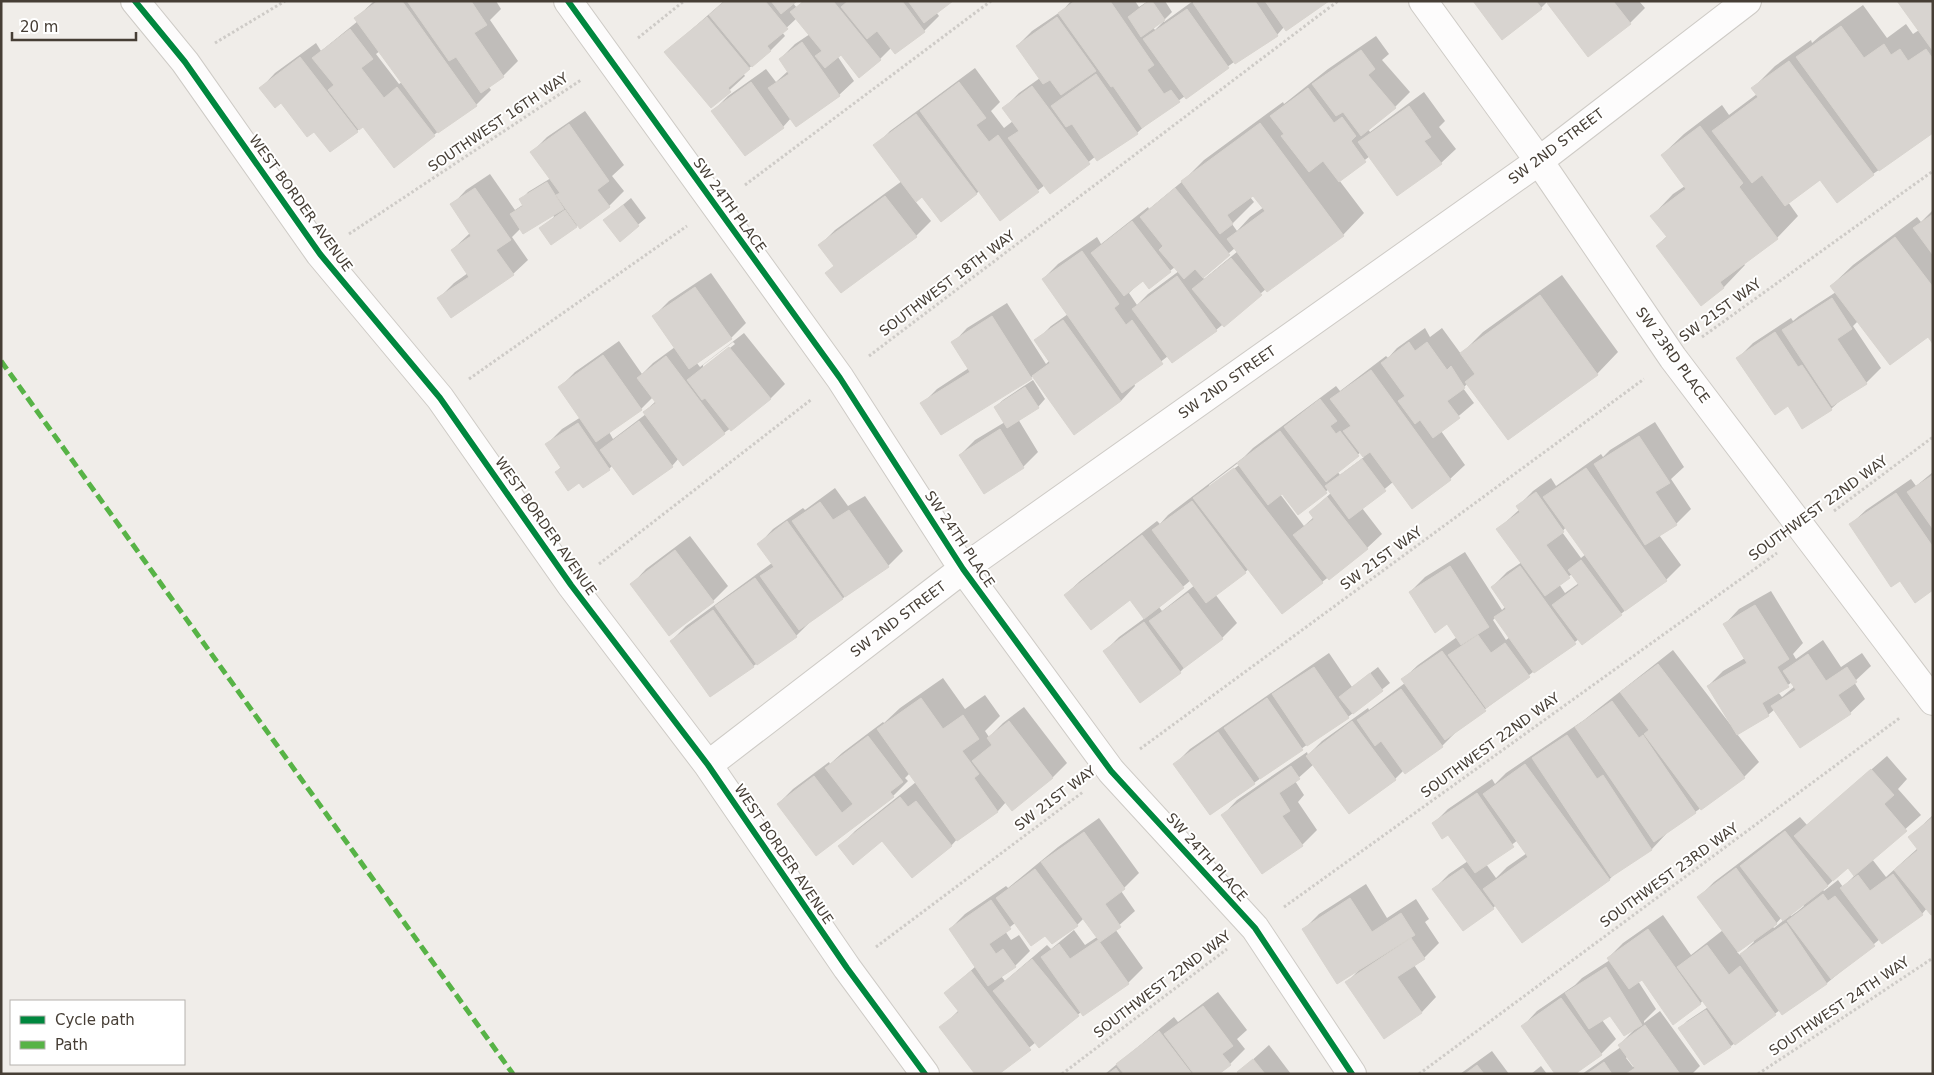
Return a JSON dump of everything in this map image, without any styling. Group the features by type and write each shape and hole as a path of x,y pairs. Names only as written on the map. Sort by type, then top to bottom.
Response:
{"street":[{"name":"WEST BORDER AVENUE","path":"135,1 185,62 320,254 440,398 571,585 708,765 847,968 926,1074"},
{"name":"SW 24TH PLACE","path":"568,1 840,378 963,569 1111,771 1255,928 1352,1074"},
{"name":"SW 23RD PLACE","path":"1423,1 1539,160 1673,358 1931,698"},
{"name":"SW 2ND STREET","path":"708,765 963,569 1539,160 1747,1"}],"path":[{"path":"185,62 285,1"}],"building":[{"path":"378,1 402,1 477,106 438,133 354,18"},
{"path":"407,1 471,1 487,25 474,33 504,77 481,93 456,57 449,61"},
{"path":"725,1 765,1 788,29 767,46 771,51 752,67 709,15"},
{"path":"771,1 797,1 781,14"},
{"path":"804,1 833,1 881,60 859,78 841,55 825,68 815,56 822,51 790,12"},
{"path":"848,1 902,1 925,32 895,54 877,31 867,39 841,7"},
{"path":"908,1 953,1 924,23"},
{"path":"1075,1 1110,1 1154,65 1147,70 1164,94 1171,90 1180,102 1142,128 1058,13"},
{"path":"1149,1 1152,1 1165,20 1141,37 1128,17"},
{"path":"1195,1 1255,1 1278,36 1235,64 1193,3"},
{"path":"1265,1 1329,1 1286,31"},
{"path":"1473,1 1536,1 1542,9 1502,40"},
{"path":"1549,1 1613,1 1631,24 1588,57 1547,3"},
{"path":"1897,1 1933,1 1933,51"},
{"path":"1187,9 1229,68 1186,99 1143,39"},
{"path":"707,17 750,69 728,88 731,92 711,108 664,52"},
{"path":"1057,17 1096,71 1061,95 1050,80 1043,84 1016,46"},
{"path":"1841,26 1864,58 1884,44 1891,55 1900,49 1908,61 1926,49 1933,59 1933,133 1879,171 1796,57"},
{"path":"350,29 373,59 361,68 384,98 397,87 435,136 394,168 363,127 359,130 328,90 334,85 312,58"},
{"path":"802,42 840,96 796,127 768,88 789,74 779,59"},
{"path":"1361,50 1375,69 1368,75 1396,108 1361,136 1343,112 1336,116 1312,84"},
{"path":"300,57 358,132 330,152 314,132 307,137 281,103 275,108 259,88"},
{"path":"1789,61 1874,175 1837,203 1820,180 1785,206 1762,175 1752,183 1712,131 1758,97 1751,88"},
{"path":"1096,74 1138,134 1097,161 1072,124 1066,127 1051,106"},
{"path":"751,82 784,128 745,156 711,111"},
{"path":"959,82 986,118 976,125 989,142 998,135 1039,192 1000,221 920,111"},
{"path":"1032,86 1090,164 1050,194 1008,138 1019,131 1002,108"},
{"path":"1308,88 1334,123 1342,117 1356,136 1351,141 1366,162 1339,182 1323,161 1309,172 1281,136 1284,134 1270,116"},
{"path":"1409,106 1431,137 1424,141 1442,164 1397,196 1358,142"},
{"path":"916,114 977,194 941,222 922,197 916,202 873,145"},
{"path":"1260,123 1344,236 1267,292 1227,239 1265,211 1253,196 1227,215 1233,224 1220,234 1181,181"},
{"path":"569,124 609,181 597,190 610,207 580,229 556,195 560,193 530,152"},
{"path":"1700,126 1743,183 1739,187 1778,239 1720,282 1724,288 1701,306 1656,246 1667,237 1650,216 1686,189 1661,155"},
{"path":"547,182 564,209 523,234 510,214 523,206 519,199"},
{"path":"475,188 511,240 496,250 514,275 451,318 437,298 469,277 451,250 471,236 450,204"},
{"path":"1175,188 1230,255 1203,278 1195,269 1184,279 1159,250 1163,246 1140,217"},
{"path":"885,196 917,237 841,293 825,273 834,266 818,245"},
{"path":"623,205 639,226 620,242 603,220"},
{"path":"565,210 577,227 551,245 539,228"},
{"path":"1933,214 1933,255 1913,228"},
{"path":"1132,221 1171,272 1149,289 1143,281 1124,296 1091,253"},
{"path":"1895,237 1933,287 1933,344 1928,337 1890,365 1830,286"},
{"path":"1082,251 1119,304 1114,308 1126,325 1132,320 1163,364 1122,393 1042,279"},
{"path":"1231,258 1262,295 1224,327 1192,289"},
{"path":"1177,276 1217,331 1172,363 1132,309"},
{"path":"695,287 732,339 689,369 652,316"},
{"path":"1540,295 1598,375 1508,440 1465,382 1475,374 1460,353"},
{"path":"1832,298 1852,329 1837,339 1867,384 1832,406 1782,330"},
{"path":"992,316 1032,379 941,435 920,403 970,372 951,342"},
{"path":"1063,320 1121,401 1074,435 1032,376 1050,363 1034,340"},
{"path":"1775,332 1798,367 1802,365 1832,410 1802,429 1788,406 1775,415 1736,358"},
{"path":"1409,342 1415,351 1427,342 1447,370 1451,366 1465,388 1447,401 1460,418 1433,438 1420,420 1415,424 1398,401 1405,396 1381,363"},
{"path":"729,347 771,399 731,431 705,398 702,400 687,380"},
{"path":"603,355 642,410 596,442 558,387"},
{"path":"666,356 725,434 683,466 643,412 656,403 637,378"},
{"path":"1371,370 1451,480 1412,509 1370,452 1363,457 1343,431 1351,426 1330,399"},
{"path":"1025,387 1039,408 1007,428 994,407"},
{"path":"1320,399 1337,421 1330,426 1336,434 1340,431 1359,456 1326,482 1284,427"},
{"path":"639,421 673,467 633,495 600,450"},
{"path":"578,423 610,470 583,488 579,483 568,491 555,472 561,468 545,444"},
{"path":"1000,429 1024,468 984,494 959,455"},
{"path":"1280,431 1327,493 1298,515 1282,494 1268,505 1237,463"},
{"path":"1639,436 1670,483 1655,492 1677,525 1645,545 1594,464"},
{"path":"1362,459 1386,491 1349,519 1325,486"},
{"path":"1234,468 1323,583 1282,614 1193,498"},
{"path":"1586,468 1667,581 1625,611 1543,497"},
{"path":"1933,475 1933,529 1907,492"},
{"path":"1536,492 1564,532 1546,545 1570,578 1545,596 1496,529 1520,512 1516,506"},
{"path":"1896,493 1933,547 1933,590 1915,603 1900,581 1891,587 1849,524"},
{"path":"1327,497 1368,549 1329,580 1293,535 1314,519 1309,512"},
{"path":"1192,501 1246,573 1206,603 1152,530"},
{"path":"820,502 833,520 849,510 889,567 845,597 792,521"},
{"path":"787,521 843,599 799,630 760,576 774,567 757,544"},
{"path":"1142,535 1184,588 1144,619 1130,600 1091,630 1064,595"},
{"path":"675,550 714,602 669,636 630,584"},
{"path":"1581,560 1622,615 1582,645 1552,605 1579,585 1568,570"},
{"path":"1450,566 1489,627 1461,645 1447,624 1435,633 1409,592"},
{"path":"1520,566 1576,644 1534,673 1494,617 1506,609 1491,587"},
{"path":"755,578 797,637 757,665 715,606"},
{"path":"1188,593 1223,639 1184,668 1149,621"},
{"path":"1755,605 1789,659 1777,667 1789,687 1762,703 1769,716 1737,735 1707,686 1747,663 1723,624"},
{"path":"713,610 754,667 710,697 670,641"},
{"path":"1144,622 1181,673 1140,703 1103,651"},
{"path":"1478,635 1491,653 1505,643 1530,677 1486,708 1448,655"},
{"path":"1442,651 1486,711 1445,740 1401,679"},
{"path":"1808,654 1826,681 1847,667 1857,682 1838,695 1851,714 1800,748 1771,706 1796,690 1783,671"},
{"path":"1658,664 1745,778 1701,810 1644,734 1649,730 1620,692"},
{"path":"1314,667 1349,718 1307,746 1272,694"},
{"path":"1370,673 1383,691 1353,714 1339,697"},
{"path":"1401,689 1443,747 1405,774 1381,741 1375,746 1357,720"},
{"path":"921,698 943,729 963,715 979,739 962,751 979,774 974,778 998,812 957,841 877,729"},
{"path":"1267,698 1303,750 1260,779 1224,728"},
{"path":"1612,701 1639,738 1643,735 1696,813 1654,842 1575,727"},
{"path":"1009,721 1053,778 1012,811 972,761 992,745 987,738"},
{"path":"1352,721 1396,780 1349,814 1306,756"},
{"path":"1218,732 1255,784 1210,815 1173,764"},
{"path":"1567,735 1597,779 1603,775 1652,850 1611,877 1532,758"},
{"path":"868,736 903,782 890,792 894,797 816,856 777,804 814,776 842,813 853,804 825,768"},
{"path":"1525,764 1610,880 1522,943 1483,889 1528,857 1483,794"},
{"path":"1291,766 1300,779 1279,793 1290,811 1282,816 1303,846 1262,874 1221,815"},
{"path":"1871,769 1894,795 1884,804 1907,831 1854,876 1848,868 1833,881 1794,836"},
{"path":"1477,793 1514,847 1475,873 1448,835 1442,839 1432,823"},
{"path":"900,797 908,807 916,801 952,846 912,878 882,841 853,865 838,846"},
{"path":"1933,817 1933,914 1931,915 1894,870 1918,850 1908,837"},
{"path":"1785,831 1828,886 1783,921 1740,866"},
{"path":"1084,832 1125,889 1105,904 1121,927 1100,942 1041,862"},
{"path":"1463,868 1494,909 1463,931 1432,889"},
{"path":"1736,868 1777,924 1738,952 1697,897"},
{"path":"1035,869 1078,926 1052,944 1045,936 1031,946 996,898"},
{"path":"1893,874 1923,915 1882,944 1840,888 1858,875 1870,891"},
{"path":"1823,894 1828,901 1835,896 1875,946 1831,979 1787,921"},
{"path":"1350,898 1372,932 1401,913 1415,935 1337,984 1302,929"},
{"path":"991,900 1011,929 989,944 996,954 1003,949 1016,967 988,986 949,929"},
{"path":"1786,923 1827,984 1782,1015 1740,954"},
{"path":"1648,929 1701,1004 1673,1025 1642,980 1629,989 1607,958"},
{"path":"1411,938 1425,959 1397,977 1422,1013 1384,1039 1345,982"},
{"path":"1098,940 1129,984 1083,1016 1041,957 1059,944 1070,959"},
{"path":"1707,945 1729,975 1740,966 1776,1015 1735,1045 1677,967"},
{"path":"1032,959 1079,1016 1039,1048 993,991"},
{"path":"1606,967 1642,1025 1624,1036 1610,1016 1589,1029 1565,993"},
{"path":"971,971 1031,1050 999,1074 975,1074 939,1027 959,1012 944,993"},
{"path":"1561,998 1602,1055 1575,1074 1555,1074 1521,1026"},
{"path":"1203,1006 1233,1046 1222,1054 1231,1065 1219,1074 1194,1074 1164,1034"},
{"path":"1706,1010 1731,1047 1704,1065 1678,1028"},
{"path":"1645,1025 1680,1074 1626,1074 1635,1068 1618,1045"},
{"path":"1159,1031 1192,1074 1124,1074 1116,1064"},
{"path":"1253,1059 1265,1074 1239,1074 1237,1072"},
{"path":"1604,1062 1612,1074 1587,1074"},
{"path":"1477,1065 1484,1074 1465,1074"},
{"path":"1116,1068 1120,1074 1108,1074"}],"marked path":[{"path":"1,361 513,1074"}],"cycle path":[{"path":"135,1 185,62 320,254 440,398 571,585 708,765 847,968 925,1074"},
{"path":"568,1 840,378 963,569 1111,771 1255,928 1352,1074"}]}
